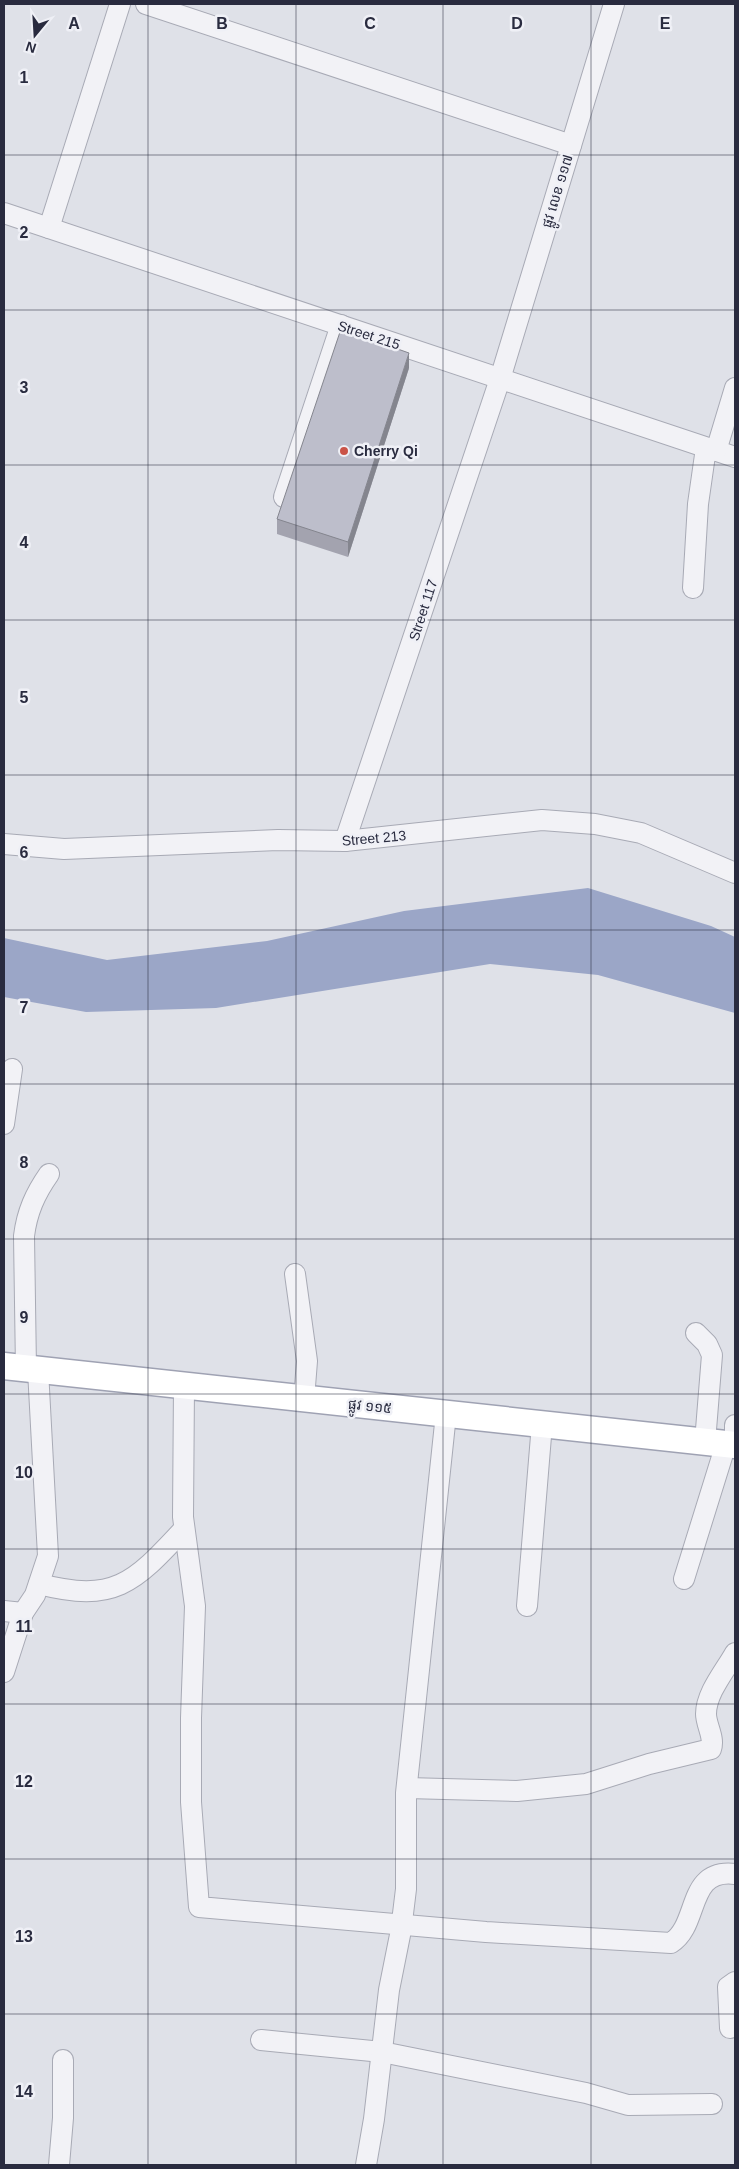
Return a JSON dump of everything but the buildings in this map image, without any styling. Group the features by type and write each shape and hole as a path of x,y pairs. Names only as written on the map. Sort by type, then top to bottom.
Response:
{"main road":[{"name":"ផ្លូវ ១១៥","path":"23,1368 542,1424 727,1440"}],"street":[{"path":"49,228 120,4"},
{"path":"146,4 571,145"},
{"name":"ផ្លូវ លេខ ១១៧","path":"500,378 614,4"},
{"name":"Street 215","path":"4,213 735,457"},
{"path":"284,497 341,325"},
{"name":"Street 117","path":"345,842 500,378"},
{"path":"693,588 698,504 711,449 735,388"},
{"name":"Street 213","path":"4,844 64,849 278,840 345,842 542,820 595,824 641,833 735,873"},
{"path":"4,1124 12,1069"},
{"path":"4,1672 13,1612 35,1594 48,1556 48,1527 23,1368 24,1236 26,1219 35,1194 49,1174"},
{"path":"294,1274 307,1361 304,1399"},
{"path":"684,1579 727,1440 712,1355 707,1344 696,1334"},
{"path":"184,1386 183,1530 195,1606 191,1718 191,1802 199,1907 486,1932 671,1943 680,1937 692,1906 708,1879 717,1873 735,1874"},
{"path":"366,2165 389,1990 402,1924 406,1889 407,1788 446,1414"},
{"path":"527,1606 542,1424"},
{"path":"39,1584 69,1591 103,1591 127,1582 156,1559 183,1530"},
{"path":"407,1788 517,1791 586,1784 649,1764 711,1749 713,1744 706,1717 706,1708 712,1693 735,1653"},
{"path":"730,2028 728,1987 735,1982"},
{"path":"262,2040 382,2052 560,2087 628,2105 712,2104"},
{"path":"59,2165 63,2118 63,2060"}],"water":[{"path":"588,888 711,926 735,937 735,1013 598,975 490,964 216,1008 86,1012 4,997 4,938 107,960 267,941 404,911"}],"place":[{"name":"Cherry Qi","path":"344,451"}]}
